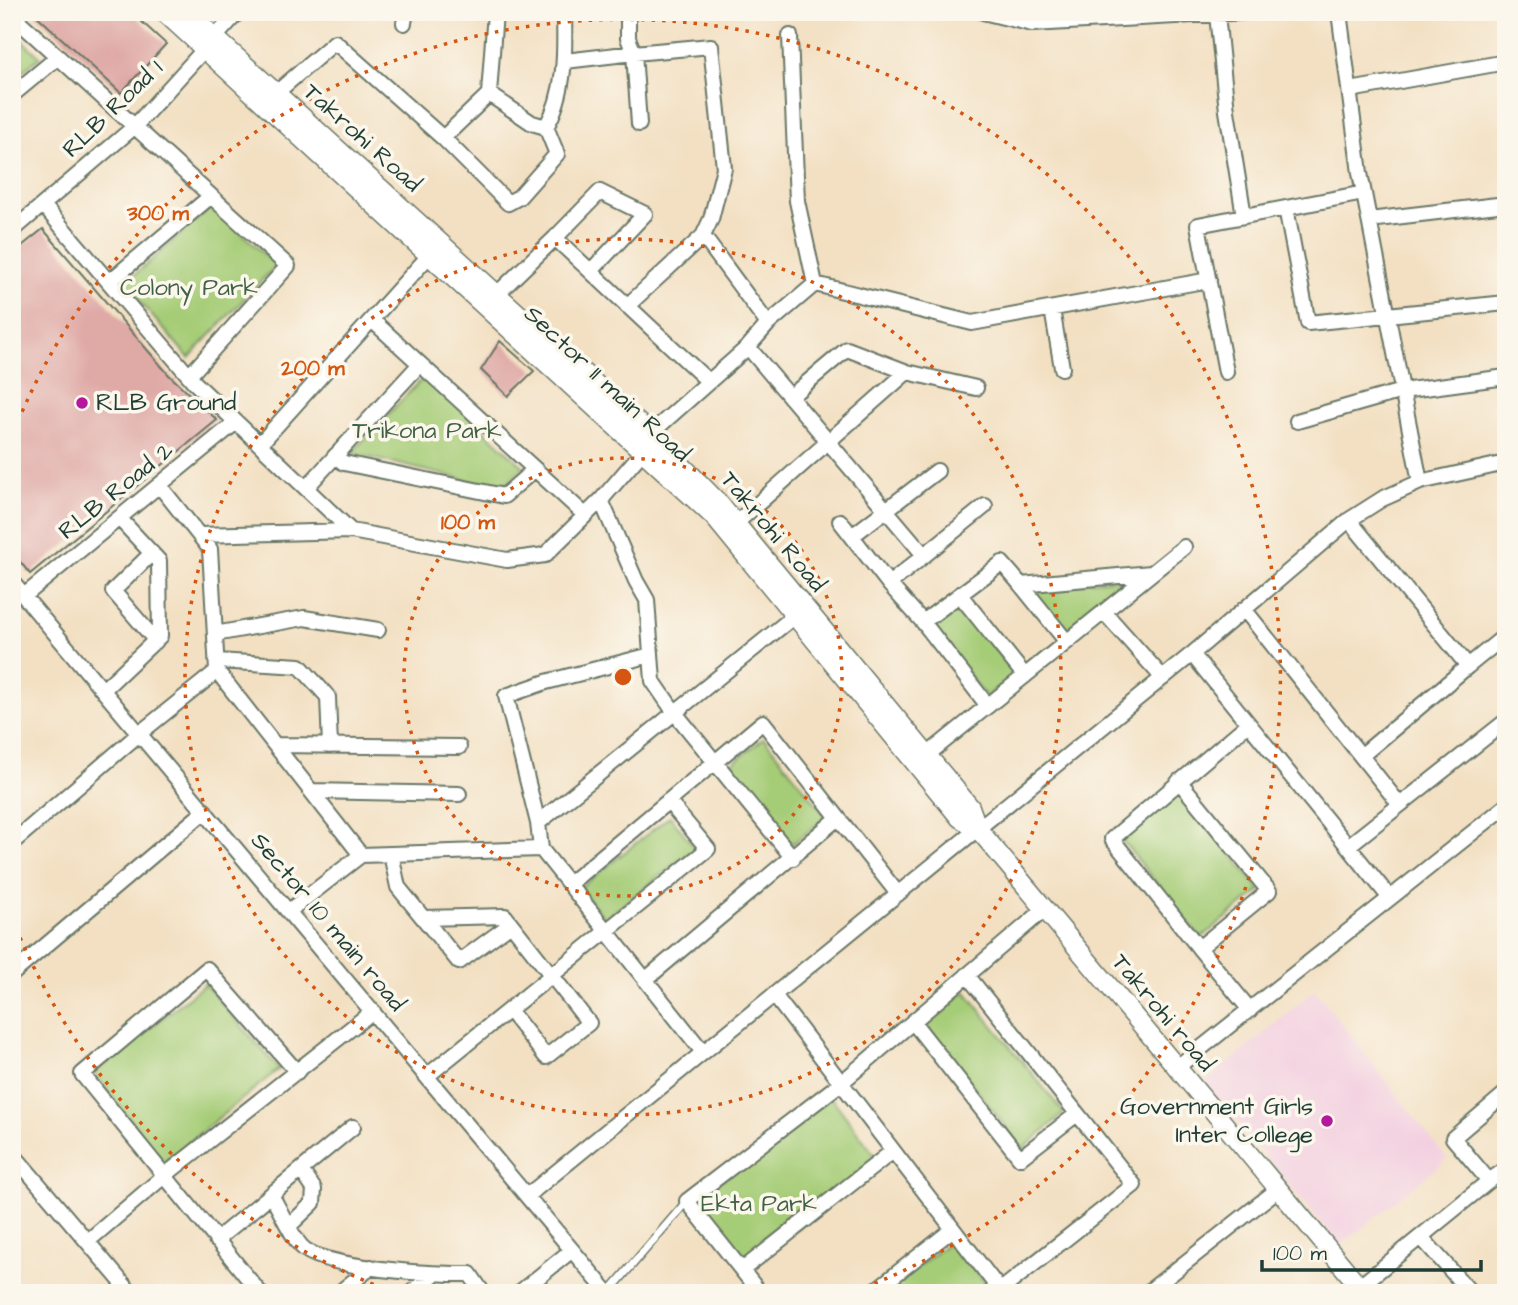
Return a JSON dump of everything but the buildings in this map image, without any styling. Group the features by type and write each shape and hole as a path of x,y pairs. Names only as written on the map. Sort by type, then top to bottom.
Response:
{"street":[{"name":"Sector 11 main Road","path":"164,12 209,43 647,442 800,612 960,818 978,829"},
{"name":"Takrohi Road","path":"187,12 209,43 276,93 435,249 497,294 647,442 717,501 800,612 971,807 978,829"},
{"name":"RLB Road 1","path":"12,231 134,127 238,12"},
{"path":"443,138 489,93 495,12"},
{"path":"545,127 551,118 565,61 564,12"},
{"path":"628,12 628,38 634,53 639,124"},
{"path":"983,12 1032,24 1247,12"},
{"path":"1339,12 1364,193 1420,482"},
{"path":"1217,14 1227,111 1244,216"},
{"path":"12,15 288,266 190,376"},
{"path":"790,36 797,201 815,284"},
{"path":"276,93 335,42 443,138 508,203 519,197 557,154 545,127 532,122 489,93"},
{"path":"565,61 712,46 723,168 711,219 702,236 627,306"},
{"path":"12,95 58,57"},
{"path":"1349,90 1506,62"},
{"path":"497,294 600,192 645,214 591,271"},
{"path":"1226,372 1198,225 1364,193"},
{"path":"109,282 211,196"},
{"path":"1369,219 1506,204"},
{"path":"43,205 190,376 351,531"},
{"path":"1286,208 1308,323 1506,303"},
{"path":"702,236 768,324"},
{"path":"555,238 709,382"},
{"path":"260,444 435,249"},
{"path":"815,284 972,323 1209,281"},
{"path":"199,536 351,531 507,560 545,555 601,500 647,442 748,347 768,324 815,284"},
{"path":"1052,309 1062,368"},
{"path":"372,320 585,515"},
{"path":"748,347 924,555"},
{"path":"790,397 847,349 907,372 976,388"},
{"path":"306,488 420,364"},
{"path":"735,524 907,372"},
{"path":"1297,421 1402,391 1506,377"},
{"name":"RLB Road 2","path":"24,596 236,422"},
{"path":"335,456 344,463 505,496 535,469"},
{"path":"527,1196 1163,678 1349,520 1382,499 1420,482 1506,463"},
{"path":"852,536 937,471"},
{"path":"159,485 210,549 217,666 361,855"},
{"path":"601,500 647,600 653,681 675,713 793,858"},
{"path":"889,584 985,506"},
{"path":"103,690 160,636 159,561 119,518"},
{"path":"1349,520 1468,666"},
{"path":"840,521 988,706"},
{"path":"928,755 1184,547"},
{"path":"152,552 113,591 156,641"},
{"path":"923,622 1002,564 1067,642"},
{"path":"1021,585 1152,573"},
{"name":"Sector 10 main road","path":"12,582 608,1293"},
{"path":"960,595 1025,676"},
{"path":"1244,610 1400,805"},
{"path":"538,823 800,612"},
{"path":"1104,612 1163,678"},
{"path":"215,634 304,618 378,630"},
{"path":"1361,756 1506,635"},
{"path":"1192,654 1390,898"},
{"path":"651,655 546,682 506,696 538,823 541,849 703,1052"},
{"path":"12,843 217,666 300,666 328,697 330,746"},
{"path":"1348,846 1506,721"},
{"path":"569,884 764,722 898,894"},
{"path":"1248,724 1111,839 1250,1010"},
{"path":"275,745 459,747"},
{"path":"1179,782 1269,891 1199,948"},
{"path":"311,791 459,794"},
{"path":"427,1076 708,849 668,801"},
{"path":"1177,1068 1506,806"},
{"path":"12,974 205,811"},
{"path":"645,980 838,818"},
{"name":"Takrohi road","path":"978,829 1362,1289"},
{"path":"289,911 361,855 541,849"},
{"path":"391,854 398,887 459,962 511,924"},
{"path":"760,1293 687,1201 841,1083 1045,909"},
{"path":"424,918 505,916 589,1023 546,1057 509,1010"},
{"path":"260,1293 82,1074 207,970 297,1072"},
{"path":"774,995 1000,1292 1134,1185 967,975"},
{"path":"88,1241 164,1176 373,1011"},
{"path":"913,1022 1020,1158 1077,1114"},
{"path":"1489,1181 1453,1138 1506,1093"},
{"path":"216,1240 353,1127"},
{"path":"742,1270 893,1151"},
{"path":"12,1153 131,1293"},
{"path":"1362,1289 1421,1237 1506,1169"},
{"path":"289,1226 313,1203 314,1189 301,1170"},
{"path":"1147,1293 1277,1190"},
{"path":"271,1195 303,1248 341,1263 433,1275 470,1275 484,1293"},
{"path":"872,1293 953,1229"},
{"path":"1421,1237 1471,1293"},
{"path":"519,1293 572,1250"},
{"path":"339,1293 371,1267"},
{"path":"411,1293 433,1275"}],"lane":[{"path":"608,1293 687,1201"}],"shaded area":[{"name":"Government Girls Inter College","path":"1315,990 1447,1159 1340,1246 1205,1083"}],"green space":[{"path":"12,31 40,57 12,80"},
{"name":"Colony Park","path":"213,206 276,265 189,358 124,284"},
{"name":"Trikona Park","path":"425,376 524,467 500,488 351,453"},
{"path":"1135,577 1067,634 1027,587"},
{"path":"957,602 1015,674 986,697 928,623"},
{"path":"764,738 827,817 792,844 730,765"},
{"path":"1177,791 1261,890 1201,938 1120,838"},
{"path":"670,816 695,848 605,919 580,888"},
{"path":"205,984 279,1069 163,1163 94,1073"},
{"path":"965,991 1064,1113 1023,1149 925,1024"},
{"name":"Ekta Park","path":"831,1097 880,1162 745,1269 692,1202"},
{"path":"952,1240 990,1289 986,1293 884,1293"}],"place":[{"name":"RLB Ground","path":"82,403"},
{"name":"Government Girls Inter College","path":"1327,1121"}]}
